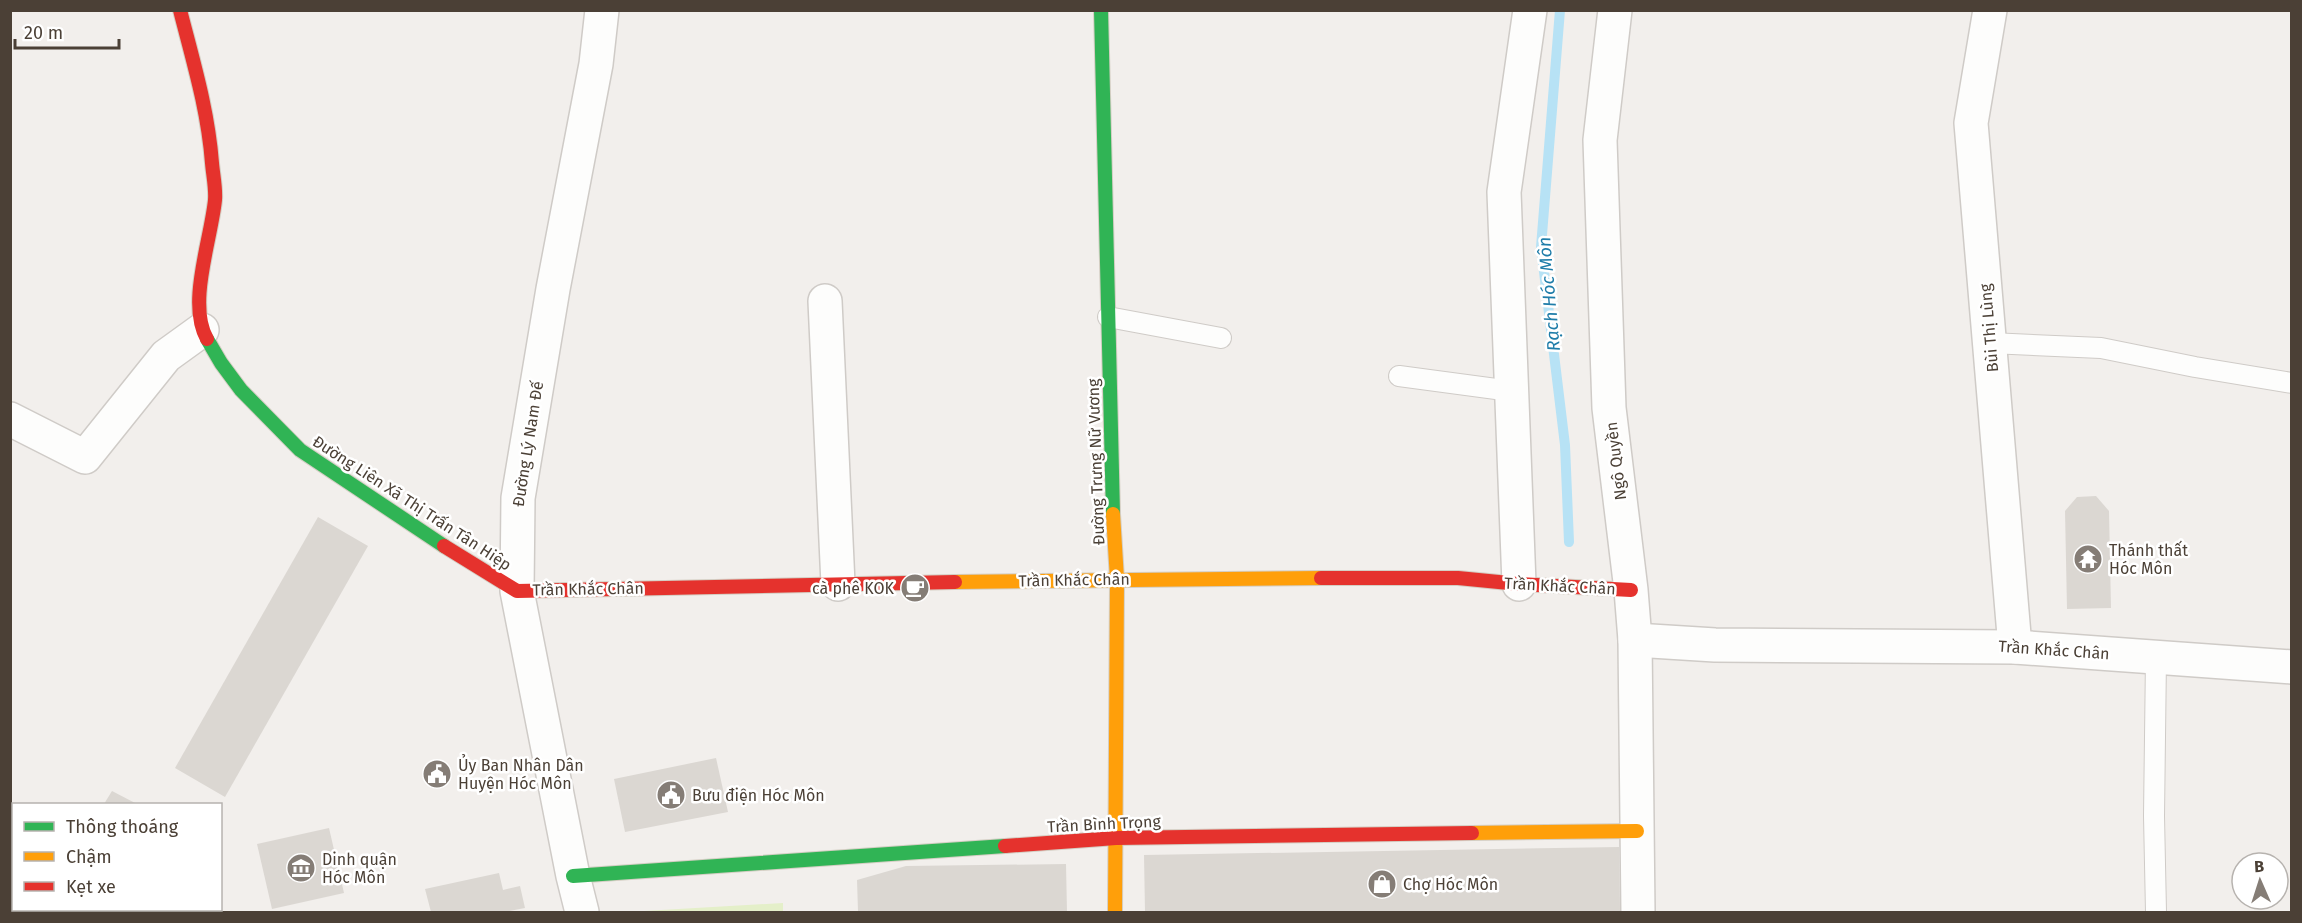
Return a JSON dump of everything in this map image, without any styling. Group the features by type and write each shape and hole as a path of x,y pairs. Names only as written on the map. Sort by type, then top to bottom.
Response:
{"street":[{"name":"Đường Liên Xã Thị Trấn Tân Hiệp","path":"180,10 209,124 215,197 198,299 202,330 221,363 241,390 300,450 429,536 517,591"},
{"name":"Đường Lý Nam Đế","path":"582,912 517,591 518,498 553,289 596,64 602,10"},
{"name":"Đường Trưng Nữ Vương","path":"1101,10 1111,475 1117,579 1115,912"},
{"path":"1519,584 1504,192 1530,10"},
{"name":"Ngô Quyền","path":"1615,10 1600,140 1609,408 1635,640 1638,912"},
{"name":"Bùi Thị Lùng","path":"1990,10 1971,123 2015,647"},
{"path":"825,301 838,584"},
{"path":"10,419 85,457 166,356 202,330"},
{"name":"Trần Khắc Chân","path":"517,591 1117,579 1458,578 1631,590"},
{"name":"Trần Khắc Chân","path":"1635,640 1715,645 2015,647 2292,668"},
{"name":"Trần Bình Trọng","path":"573,876 1116,838 1637,831"}],"lane":[{"path":"1108,317 1221,338"},
{"path":"1990,343 2101,348 2292,383"},
{"path":"1399,376 1511,391"},
{"path":"2156,658 2154,805 2156,912"}],"green space":[{"path":"783,903 783,912 627,912"}],"building":[{"name":"Thánh thất Hóc Môn","path":"2096,496 2109,511 2111,608 2067,609 2065,511 2077,497"},
{"path":"318,517 368,546 225,797 175,768"},
{"name":"Bưu điện Hóc Môn","path":"716,758 728,812 625,832 614,779"},
{"path":"112,791 135,803 105,803"},
{"name":"Dinh quận Hóc Môn","path":"329,828 344,893 272,909 257,844"},
{"name":"Chợ Hóc Môn","path":"1619,847 1620,912 1145,912 1144,855"},
{"path":"1066,864 1067,912 858,912 857,880 906,866"},
{"path":"499,873 503,890 520,886 525,908 504,912 431,912 425,889"},
{"path":"35,911 119,911 118,912"}],"waterway":[{"name":"Rạch Hóc Môn","path":"1560,10 1541,247 1565,445 1569,542"}],"traffic: fast":[{"path":"1101,10 1113,514"},
{"path":"207,339 241,390 300,450 444,546"},
{"path":"573,876 1005,846"}],"traffic: slow":[{"path":"1113,514 1117,579 1115,912"},
{"path":"955,582 1321,578"},
{"path":"1472,833 1637,831"}],"traffic: jam":[{"path":"180,10 204,105 215,186 213,216 202,271 199,308 201,325 207,339"},
{"path":"444,546 517,591 955,582"},
{"path":"1321,578 1458,578 1631,590"},
{"path":"1005,846 1116,838 1472,833"}],"place":[{"name":"Thánh thất Hóc Môn","path":"2088,559"},
{"name":"cà phê KOK","path":"915,588"},
{"name":"Ủy Ban Nhân Dân Huyện Hóc Môn","path":"437,774"},
{"name":"Bưu điện Hóc Môn","path":"671,795"},
{"name":"Dinh quận Hóc Môn","path":"301,868"},
{"name":"Chợ Hóc Môn","path":"1382,884"}]}
